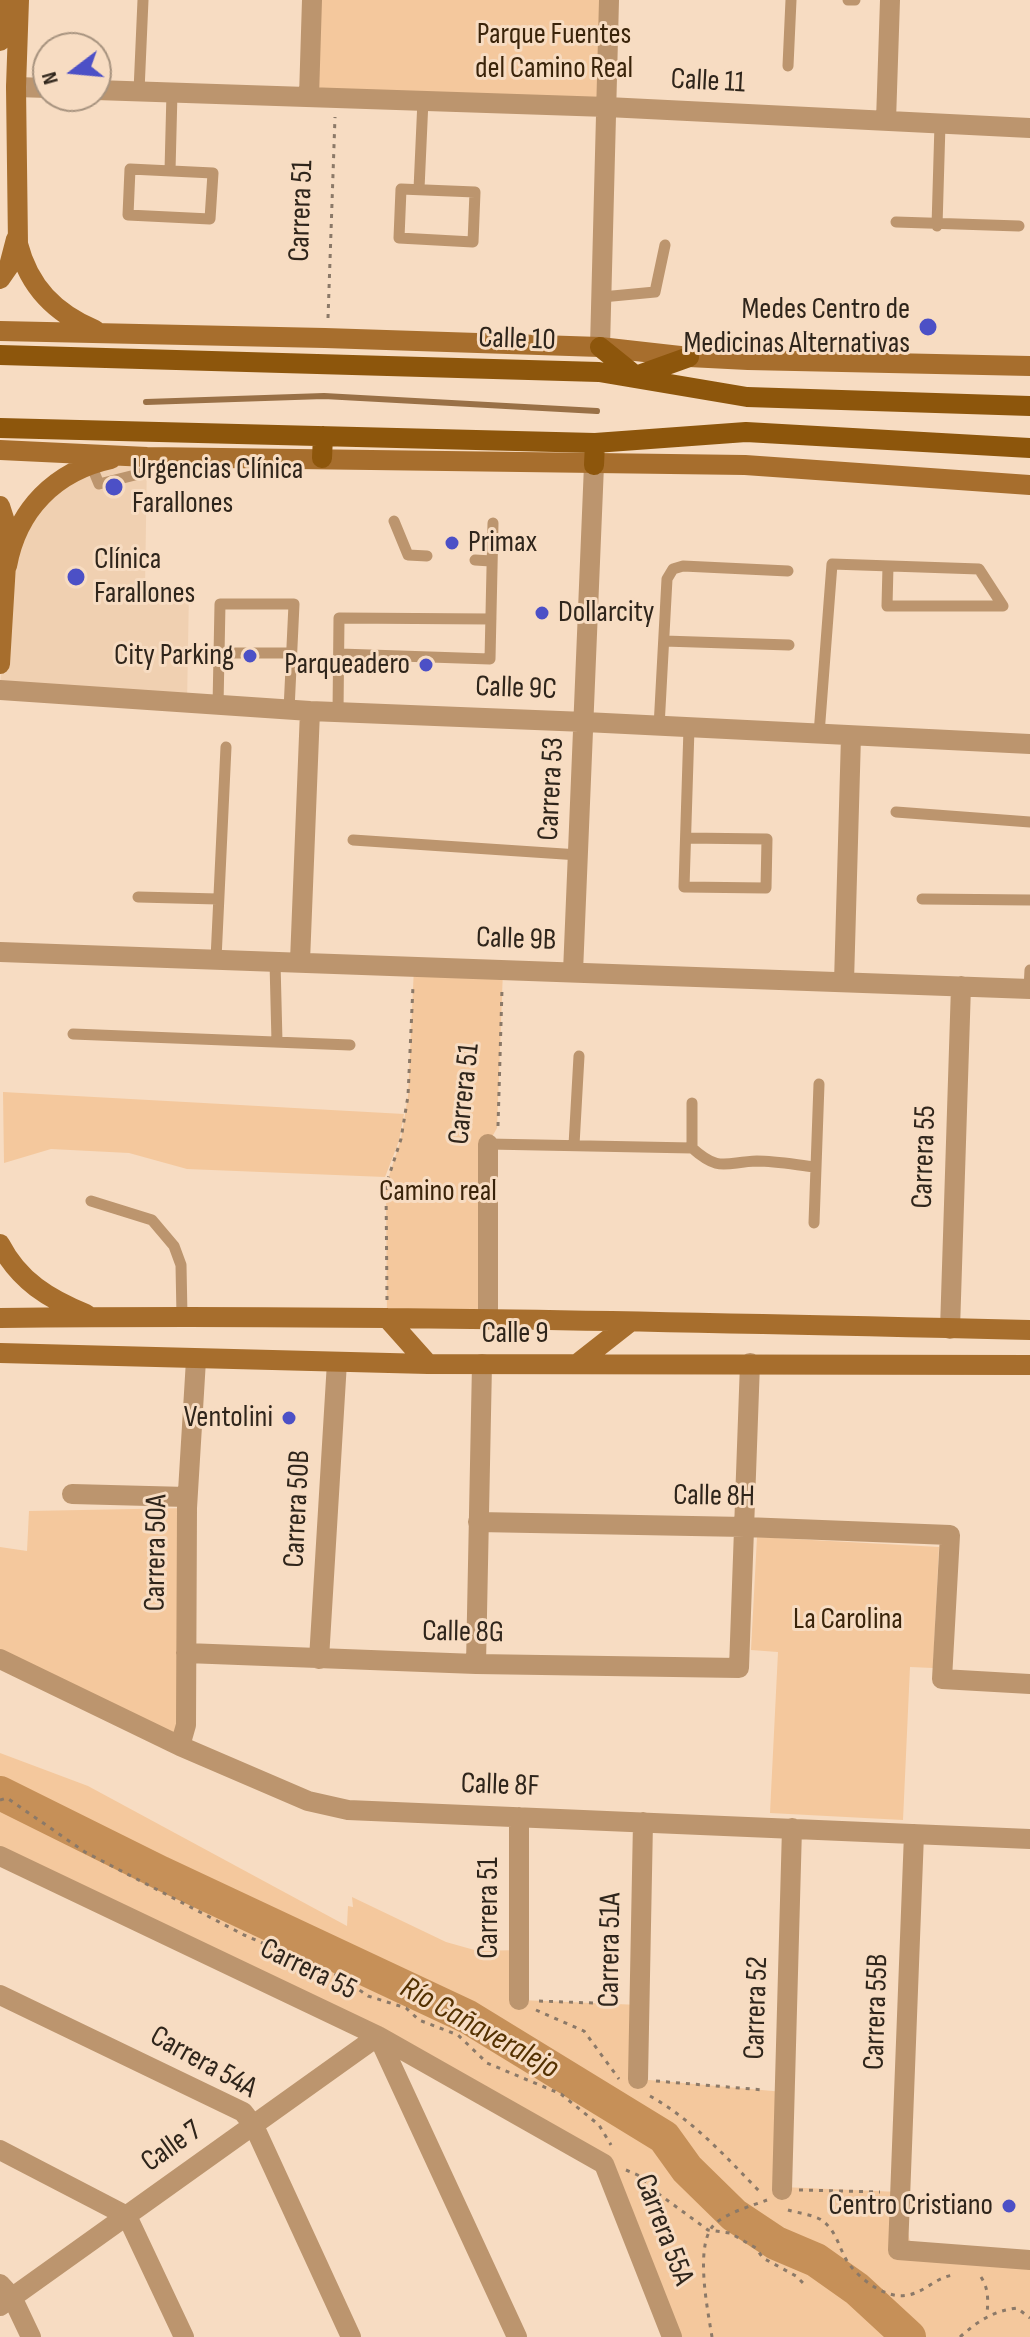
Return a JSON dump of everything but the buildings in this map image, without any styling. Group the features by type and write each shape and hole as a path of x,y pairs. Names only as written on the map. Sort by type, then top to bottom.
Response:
{"main road":[{"path":"600,347 636,376 689,357"},
{"name":"Calle 10","path":"0,355 599,372 747,397 1030,406"},
{"path":"0,428 595,443 746,432 1030,448"},
{"path":"322,458 323,436"},
{"path":"594,465 595,443"}],"street":[{"path":"0,41 1,0"},
{"path":"0,279 13,255 17,231 19,0"},
{"path":"309,97 312,0"},
{"path":"600,347 609,0"},
{"path":"886,121 890,0"},
{"path":"16,87 32,88"},
{"name":"Calle 11","path":"112,90 607,107 1030,128"},
{"path":"17,231 26,269 48,301 76,322 118,335"},
{"name":"Calle 10","path":"0,331 600,347 689,357 1030,366"},
{"path":"988,365 1030,356"},
{"path":"0,450 110,460 147,457 322,458 594,465 745,465 1030,485"},
{"path":"7,566 21,523 39,498 88,458"},
{"name":"Carrera 53","path":"573,972 594,465"},
{"path":"984,484 1030,500"},
{"path":"0,506 8,531 0,664"},
{"name":"Calle 9C","path":"0,690 218,706 1030,744"},
{"path":"300,710 300,961"},
{"path":"844,982 851,736"},
{"name":"Calle 9B","path":"0,952 1030,989"},
{"name":"Carrera 55","path":"950,1329 961,986"},
{"name":"Carrera 51","path":"488,1144 488,1320"},
{"path":"0,1244 20,1273 39,1291 93,1317"},
{"name":"Calle 9","path":"0,1318 387,1318 1030,1330"},
{"path":"387,1318 428,1364"},
{"path":"578,1363 629,1323"},
{"name":"Calle 9","path":"0,1353 428,1364 1030,1365"},
{"name":"Carrera 50A","path":"180,1746 186,1725 187,1497 196,1360"},
{"name":"Carrera 50B","path":"319,1659 337,1362"},
{"path":"745,1527 750,1363"},
{"path":"476,1664 482,1364"},
{"path":"72,1494 187,1497"},
{"name":"Calle 8H","path":"478,1522 950,1535 942,1679 1030,1684"},
{"name":"Calle 8G","path":"186,1653 476,1664 739,1668 745,1527"},
{"name":"Calle 8F","path":"0,1659 180,1746 308,1801 348,1810 1030,1839"},
{"name":"Carrera 51","path":"519,1817 519,2000"},
{"name":"Carrera 51A","path":"638,2079 643,1822"},
{"name":"Carrera 52","path":"775,2194 784,2092 792,1828"},
{"name":"Carrera 55B","path":"914,1834 898,2250 1030,2260"},
{"name":"Carrera 55","path":"0,1856 378,2036 517,2337"},
{"name":"Carrera 54A","path":"0,1995 243,2112 254,2126 351,2337"},
{"name":"Calle 7","path":"4,2296 127,2216 378,2036"},
{"name":"Carrera 55A","path":"378,2036 604,2164 672,2337"},
{"path":"0,2150 127,2216 184,2337"},
{"path":"4,2296 31,2337"}],"lane":[{"path":"139,91 143,0"},
{"path":"788,66 791,0"},
{"path":"848,0 855,0"},
{"path":"170,171 172,92"},
{"path":"419,189 423,100"},
{"path":"937,226 940,124"},
{"path":"130,169 170,171 213,173 210,219 128,215 130,169"},
{"path":"401,189 419,189 475,192 473,242 399,238 401,189"},
{"path":"896,222 937,226 1019,226"},
{"path":"602,297 655,292 665,245"},
{"path":"394,521 408,555 427,556"},
{"path":"340,654 490,659 493,523"},
{"path":"475,560 491,561"},
{"path":"819,734 832,564 979,569 1003,606 887,606 888,566"},
{"path":"659,727 667,579 673,569 683,566 788,571"},
{"path":"218,706 220,604 294,604 291,653 300,710"},
{"path":"338,712 339,618 491,619"},
{"path":"664,641 789,645"},
{"path":"220,653 291,653"},
{"path":"686,838 767,839 766,888 684,887 689,728"},
{"path":"216,959 226,747"},
{"path":"896,812 1030,822"},
{"path":"353,840 579,855"},
{"path":"138,897 218,899"},
{"path":"922,899 1030,900"},
{"path":"275,962 277,1042"},
{"path":"1030,970 1030,989"},
{"path":"73,1034 350,1045"},
{"path":"574,1145 579,1056"},
{"path":"814,1223 819,1084"},
{"path":"692,1103 692,1148"},
{"path":"488,1144 692,1148 708,1162 728,1166 757,1161 816,1167"},
{"path":"91,1201 152,1220 174,1246 181,1265 182,1316"}],"path":[{"name":"Carrera 51","path":"328,327 336,97"},
{"path":"387,1318 386,1185 401,1139 408,1096 414,967"},
{"name":"Carrera 51","path":"488,1144 497,1128 503,970"},
{"path":"519,2000 640,2005"},
{"path":"638,2079 784,2092"},
{"path":"712,2337 704,2257 708,2230 718,2221 775,2194 899,2192"},
{"path":"960,2337 987,2315 1001,2310 1017,2308 1030,2318"}],"shaded area":[{"name":"Clínica Farallones","path":"147,457 145,588 189,590 187,704 0,690 7,566 59,480"}],"green space":[{"name":"Parque Fuentes del Camino Real","path":"312,0 609,0 607,107 309,97"},
{"name":"Camino real","path":"414,967 503,970 497,1128 488,1144 488,1320 387,1318 386,1185 401,1139 408,1096"},
{"path":"3,1092 404,1114 399,1141 385,1177 187,1169 129,1153 51,1149 4,1163"},
{"path":"187,1508 180,1746 0,1659 0,1547 27,1551 29,1511"},
{"name":"La Carolina","path":"757,1537 939,1547 933,1668 910,1667 903,1820 770,1813 778,1652 751,1650"},
{"path":"0,1753 88,1786 347,1926 348,1906 353,1907 352,1897 446,1942 478,1951 519,1950 520,2000 640,2005 638,2079 784,2092 782,2187 899,2192 912,2251 1030,2260 1030,2337 672,2337 605,2165 568,2143 0,1856"}],"waterway":[{"path":"146,402 324,396 597,411"},
{"name":"Río Cañaveralejo","path":"0,1793 161,1873 468,2017 664,2137 687,2169 734,2215 776,2243 816,2260 857,2289 909,2337"}],"place":[{"name":"Medes Centro de Medicinas Alternativas","path":"928,327"},
{"name":"Urgencias Clínica Farallones","path":"114,487"},
{"name":"Primax","path":"452,543"},
{"name":"Clínica Farallones","path":"76,577"},
{"name":"Dollarcity","path":"542,613"},
{"name":"City Parking","path":"250,656"},
{"name":"Parqueadero","path":"426,665"},
{"name":"Ventolini","path":"289,1418"},
{"name":"Centro Cristiano","path":"1009,2206"}]}
